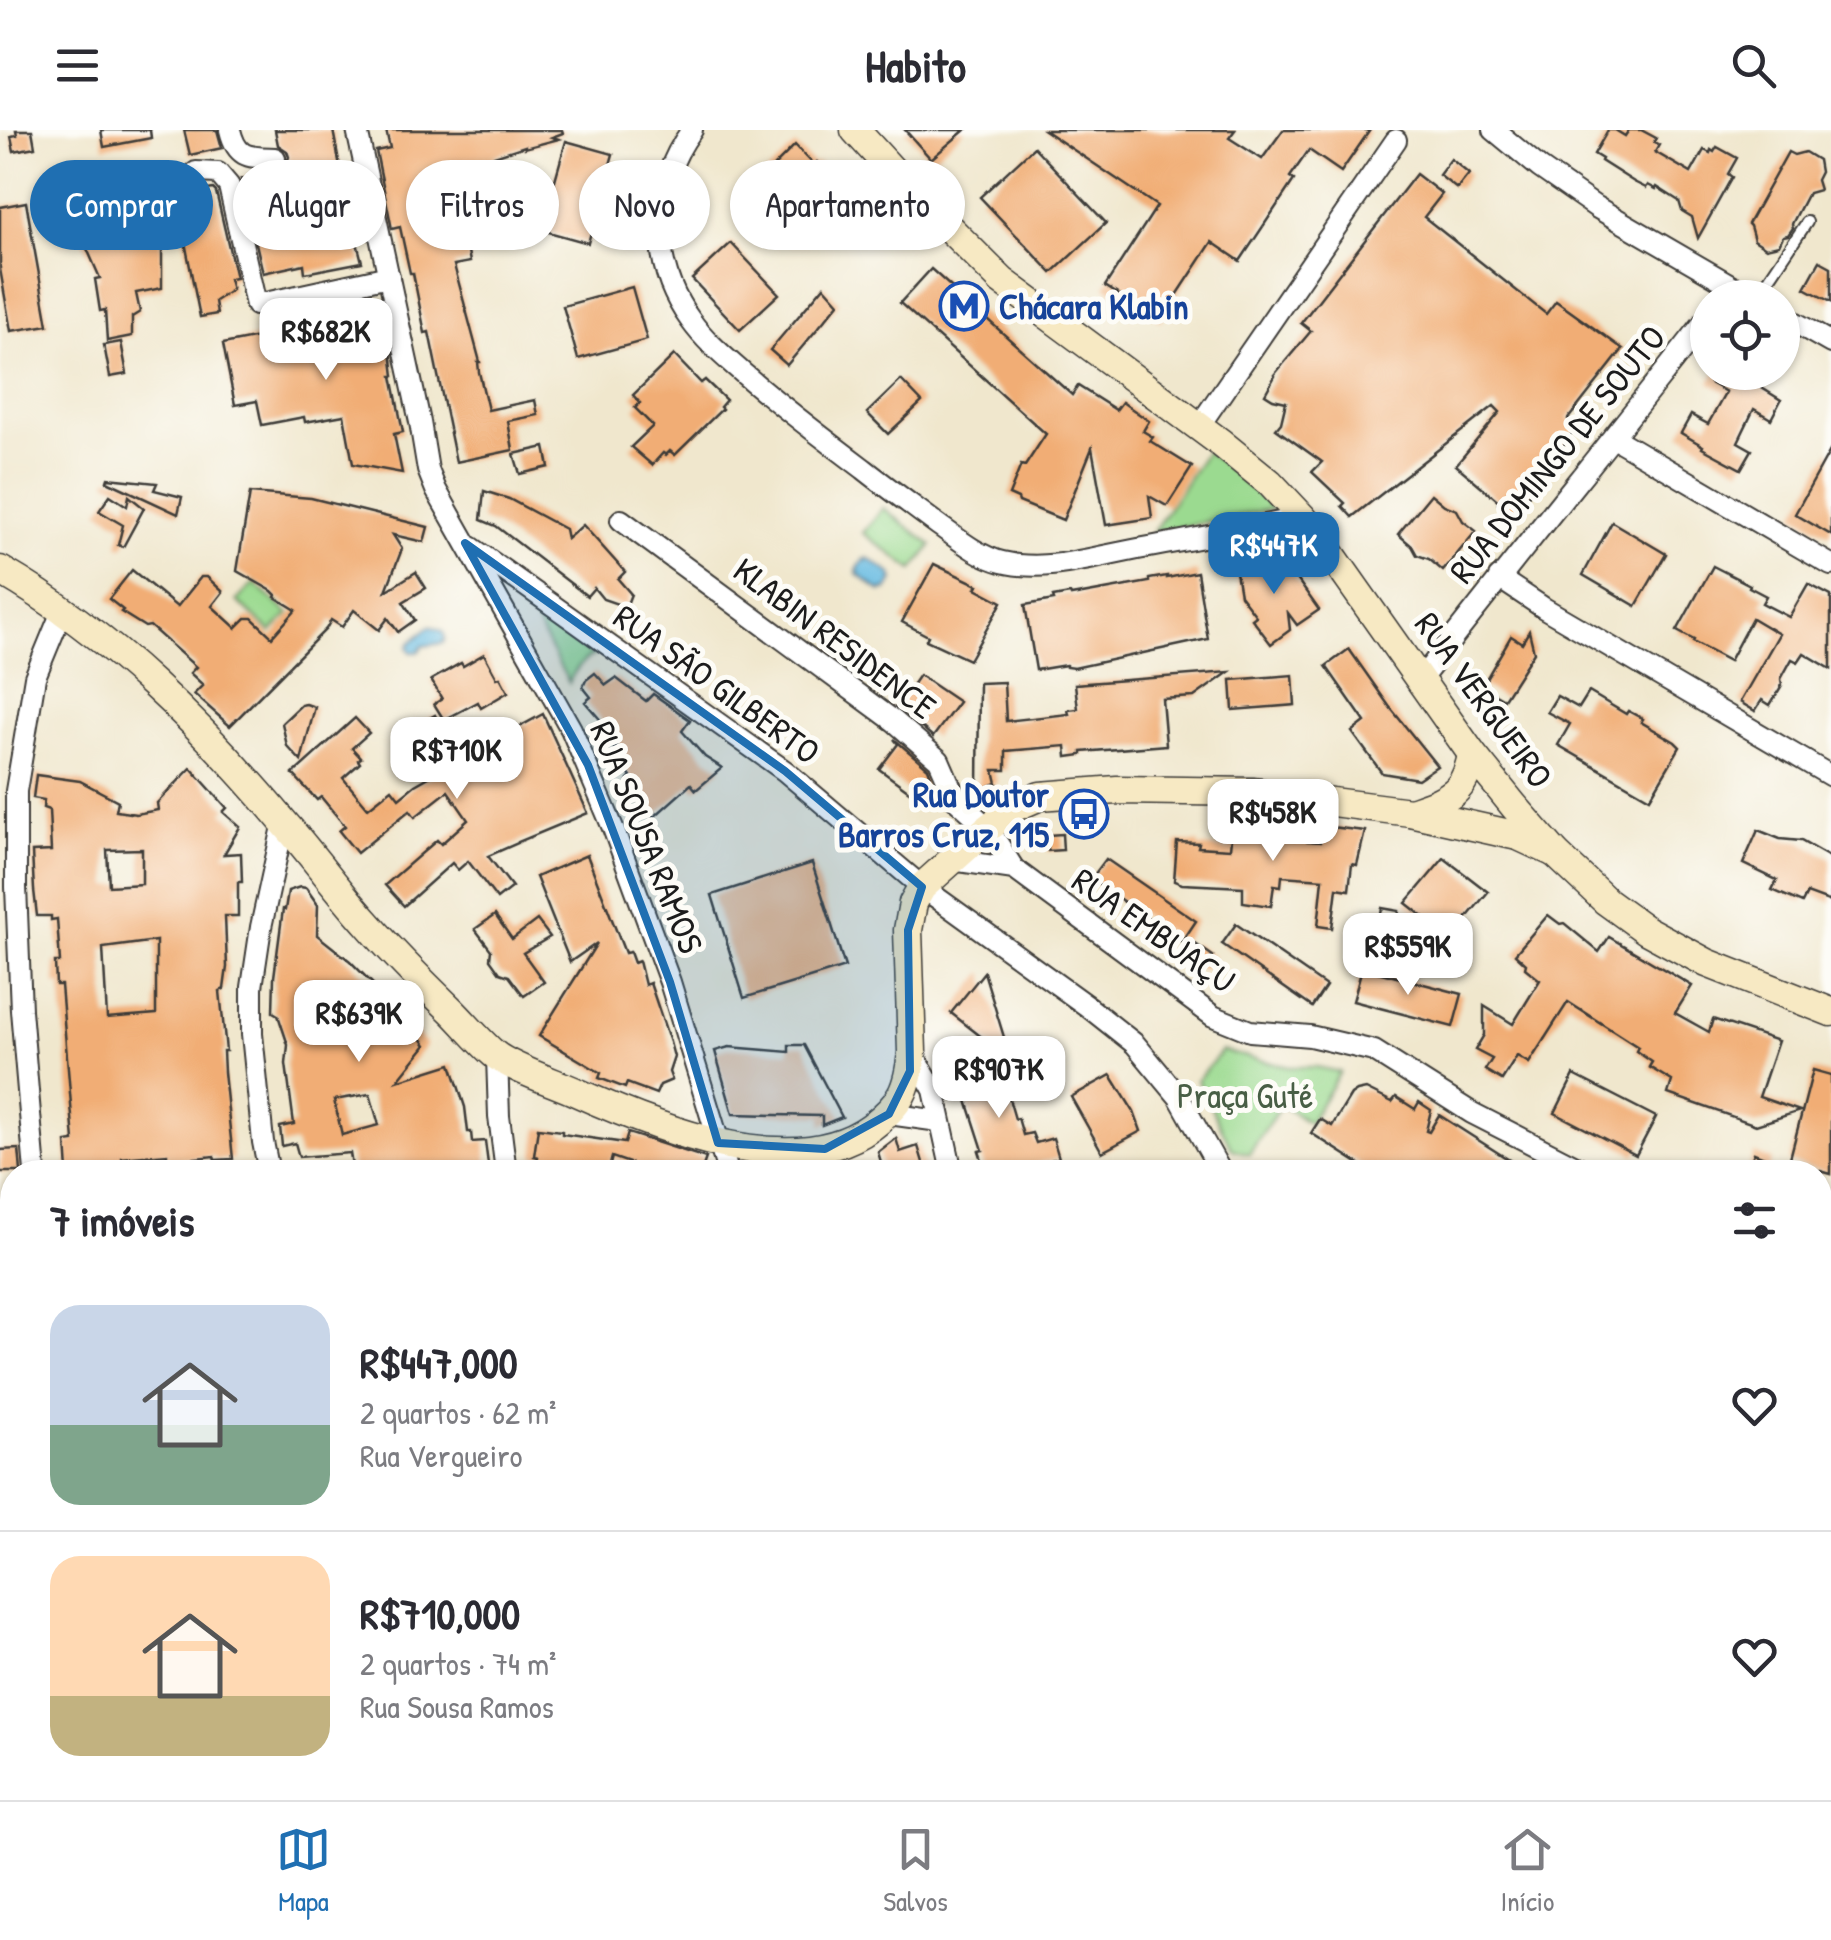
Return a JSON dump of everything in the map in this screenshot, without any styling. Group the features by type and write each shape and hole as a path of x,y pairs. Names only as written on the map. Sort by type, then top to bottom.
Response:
{"street":[{"path":"230,130 235,146 248,157 274,158"},
{"name":"RUA SOUSA RAMOS","path":"357,130 428,470 588,765 670,982 724,1160"},
{"path":"692,130 669,173 658,224 672,288 690,320 718,351 791,414 986,558 1022,566 1064,563 1302,518"},
{"name":"RUA VERGUEIRO","path":"855,130 1002,282 1246,462 1302,518 1422,679 1472,754 1555,853 1606,901 1646,930 1707,963 1831,1012"},
{"path":"1494,130 1540,168 1709,280"},
{"path":"1199,426 1396,140"},
{"path":"213,172 218,172 229,186 256,305 389,276"},
{"path":"1800,325 1831,343"},
{"name":"RUA DOMINGO DE SOUTO","path":"1422,679 1690,340"},
{"path":"1614,438 1831,564"},
{"name":"KLABIN RESIDENCE","path":"620,520 932,752 956,799 988,828"},
{"name":"RUA SÃO GILBERTO","path":"465,543 785,771 922,887 1135,1044 1180,1098 1215,1160"},
{"path":"0,570 63,609 183,712 284,822 367,924 497,1056 588,1097 718,1144 775,1151 824,1149 860,1135 889,1114 905,1090 910,1071 908,930 914,903 922,887 988,828 1015,807 1040,796 1102,791 1254,792 1410,812 1518,836 1555,853"},
{"path":"1499,578 1831,776"},
{"path":"33,1160 11,1010 16,792 35,677 63,609"},
{"path":"1410,812 1456,793 1465,781 1472,754"},
{"path":"267,1160 252,1034 252,987 284,822"},
{"name":"RUA EMBUAÇU","path":"988,828 1014,869 1213,1016 1250,1031 1310,1036 1374,1051 1472,1113 1564,1160"},
{"name":"RUA EMBUAÇU","path":"952,860 1014,869"},
{"path":"912,1052 934,1090 949,1160"},
{"path":"497,1056 505,1160"},
{"path":"889,1114 940,1121"}],"lane":[{"path":"1767,280 1807,222"}],"highlighted area":[{"path":"465,543 785,771 922,887 908,930 910,1071 889,1114 825,1149 718,1143 670,982 588,765"}],"green space":[{"path":"1206,451 1273,509 1153,532"},
{"path":"883,508 932,545 913,570 863,533"},
{"path":"254,583 289,614 271,632 237,601"},
{"path":"524,607 593,656 578,667 569,683 535,621"},
{"name":"Praça Guté","path":"1222,1051 1289,1067 1340,1072 1309,1123 1281,1105 1249,1154 1232,1149 1197,1080"}],"water":[{"path":"868,558 893,575 887,590 882,592 857,574"},
{"path":"430,626 443,631 443,643 411,652 410,643"}],"building":[{"path":"16,130 32,130 35,147 14,151 11,136 17,135"},
{"path":"101,130 150,130 151,138 104,147"},
{"path":"184,130 217,130 222,148 190,155"},
{"path":"275,130 333,130 339,160 288,160 287,151 278,145"},
{"path":"386,130 562,130 563,133 552,137 559,139 494,156 495,160 406,160 406,250 468,250 470,262 454,265 480,362 488,410 535,400 538,415 508,421 513,450 456,462 413,273 410,273 400,227 392,229 386,200 386,160 378,160 376,151 390,148"},
{"path":"905,130 965,130 931,159"},
{"path":"1044,130 1235,130 1229,138 1262,159 1283,130 1370,130 1341,172 1309,150 1290,177 1294,180 1240,261 1212,242 1160,321 1105,286 1157,206"},
{"path":"1608,130 1625,136 1629,130 1641,130 1656,138 1654,142 1659,145 1655,152 1691,173 1704,150 1710,153 1717,147 1737,158 1728,174 1732,177 1698,238 1692,217 1682,211 1679,201 1657,187 1646,188 1634,182 1594,154"},
{"path":"566,141 613,154 611,160 579,160 579,241 559,235 559,166"},
{"path":"795,145 809,160 780,160"},
{"path":"1034,147 1106,223 1052,273 980,197"},
{"path":"1788,152 1805,152 1818,160 1819,190 1808,193 1793,228 1779,245 1766,248 1754,240 1748,224"},
{"path":"1451,159 1469,174 1457,189 1439,175"},
{"path":"1416,174 1442,194 1424,217 1546,314 1556,301 1623,349 1568,419 1577,426 1514,517 1456,465 1500,412 1494,406 1352,517 1342,506 1345,503 1312,472 1322,462 1276,429 1286,402 1265,394 1274,375 1311,331 1301,323"},
{"path":"213,189 236,278 229,279 232,290 215,301 217,314 200,317 187,250 213,250"},
{"path":"26,202 30,250 35,250 48,325 11,331 0,269 0,207"},
{"path":"730,244 730,250 738,250 779,294 740,330 692,279"},
{"path":"88,250 162,250 162,288 136,293 140,312 132,317 132,336 107,341 105,310 100,311 95,279 100,278"},
{"path":"258,250 359,250 362,262 305,273 304,264 263,273"},
{"path":"1820,261 1831,267 1831,302 1805,288"},
{"path":"931,269 1072,395 1078,386 1116,410 1122,402 1149,421 1143,431 1153,437 1150,441 1192,467 1167,506 1149,496 1152,518 1106,525 1092,448 1063,520 1009,495 1021,465 1025,466 1046,434 900,303"},
{"path":"824,286 839,303 787,365 770,350"},
{"path":"632,287 647,340 578,359 563,306"},
{"path":"382,310 403,432 394,434 402,473 353,464 344,415 262,425 257,401 235,405 223,344 288,331 290,340 319,334 317,324"},
{"path":"121,342 127,374 110,377 104,345"},
{"path":"674,355 701,383 705,380 726,400 722,409 675,455 670,451 663,453 652,465 631,447 653,426 635,408 640,403 633,395"},
{"path":"901,380 922,402 888,434 867,413"},
{"path":"1722,390 1765,390 1781,400 1771,419 1754,409 1738,442 1752,450 1741,469 1681,433 1691,415 1708,424 1726,392"},
{"path":"545,447 549,467 520,474 514,454"},
{"path":"1831,449 1831,535 1795,514"},
{"path":"108,478 157,483 154,490 182,497 178,514 107,481"},
{"path":"484,491 509,499 565,529 567,539 583,525 625,572 618,579 631,594 626,607 603,599 594,588 587,596 496,526 481,520"},
{"path":"250,493 311,498 428,527 424,542 393,535 402,549 386,591 416,572 426,588 403,602 415,620 398,632 388,618 379,630 354,610 342,627 331,620 230,726 194,694 203,685 190,673 196,667 150,626 145,627 121,612 109,599 132,570 177,607 201,577 207,577 223,592 212,606 236,628 246,618 252,618 272,637 296,610 237,571"},
{"path":"1431,494 1457,510 1476,531 1443,571 1417,555 1398,534"},
{"path":"110,495 127,506 129,496 144,508 123,547 118,545 123,525 99,511"},
{"path":"1612,522 1666,554 1636,606 1583,575"},
{"path":"1282,558 1319,610 1297,625 1288,613 1290,630 1271,644 1240,595 1235,566"},
{"path":"934,564 978,585 976,588 1002,602 969,660 926,640 928,636 902,622"},
{"path":"1713,566 1750,585 1766,596 1762,603 1789,617 1808,584 1831,596 1831,669 1804,653 1798,662 1792,659 1770,705 1762,700 1755,711 1740,702 1779,634 1752,618 1729,661 1677,631"},
{"path":"1197,572 1208,639 1074,668 1066,665 1036,670 1025,605"},
{"path":"1529,631 1534,652 1504,699 1482,686 1511,636 1522,643"},
{"path":"1349,649 1437,766 1418,779 1382,773 1352,732 1365,722 1326,666"},
{"path":"484,654 508,692 481,708 478,702 444,720 434,704 442,699 431,680"},
{"path":"1229,672 1194,697 1162,699 1166,745 1082,752 1067,757 1066,746 1006,751 1006,770 994,770 997,783 978,791 979,683 1004,682 1006,721 1069,714 1068,710 1078,709 1075,684"},
{"path":"595,673 606,685 616,678 646,701 653,694 690,720 682,731 705,757 722,768 696,790 691,784 654,817 628,780 631,777 621,765 625,761 607,734 610,731 585,702 591,697 583,687"},
{"path":"919,675 959,702 933,737 899,704"},
{"path":"1293,675 1295,705 1233,710 1231,680"},
{"path":"1589,692 1626,714 1628,711 1643,719 1641,722 1680,747 1650,798 1558,745 1570,724 1547,712 1557,696 1579,708"},
{"path":"306,704 315,707 301,761 287,746 282,723"},
{"path":"543,714 588,813 488,856 512,887 497,899 468,861 458,870 452,863 404,906 385,885 437,840 441,844 468,820 448,791 415,817 410,810 357,853 339,831 345,826 321,797 317,800 293,774 355,718 369,733 352,748 361,758 360,763 343,778 368,808 392,789 399,798 415,785 479,753 486,745"},
{"path":"435,715 444,731 429,740 419,724"},
{"path":"894,739 928,768 931,776 916,796 879,769 898,744"},
{"path":"191,768 227,808 223,812 240,827 224,854 241,853 242,882 238,882 238,916 225,916 227,967 224,989 220,991 233,1159 215,1160 214,1156 167,1160 167,1154 122,1160 67,1160 66,1142 74,1141 61,985 56,985 55,962 60,962 57,919 37,916 34,890 32,852 51,851 49,810 43,808 44,800 33,798 36,775 80,781 118,801 116,811 136,814 158,810 157,803","holes":["142,849 142,884 109,886 107,850","156,941 156,1014 107,1018 103,948"]},
{"path":"1256,818 1273,820 1272,838 1320,842 1322,826 1365,831 1357,865 1352,864 1349,890 1337,888 1332,928 1318,926 1323,879 1282,876 1281,886 1274,885 1271,906 1243,902 1243,887 1174,881 1177,842 1230,849 1232,828 1256,829"},
{"path":"1758,830 1780,839 1801,841 1831,858 1831,902 1807,893 1802,903 1772,890 1777,880 1743,864"},
{"path":"1062,834 1063,850 1048,851 1048,835"},
{"path":"587,855 625,953 630,952 634,963 639,961 645,985 650,983 670,1042 674,1057 669,1072 672,1080 660,1085 656,1094 599,1078 601,1073 539,1036 597,943 570,962 536,877"},
{"path":"1444,858 1488,892 1450,938 1406,903"},
{"path":"1106,859 1196,921 1182,942 1091,879"},
{"path":"812,863 845,967 744,998 712,895"},
{"path":"306,888 318,905 317,935 350,961 376,987 373,991 403,1019 406,1017 426,1045 397,1081 451,1064 465,1107 468,1132 472,1142 485,1141 487,1160 351,1160 350,1153 299,1157 295,1143 282,1146 280,1127 294,1124 286,1064 288,1045 278,1015 273,1012 274,977 288,891","holes":["370,1094 379,1125 342,1135 334,1100"]},
{"path":"1382,908 1399,911 1395,932 1378,929"},
{"path":"495,915 512,939 537,920 550,937 523,953 544,982 524,996 509,976 500,973 490,959 491,950 475,929"},
{"path":"1548,915 1599,952 1609,937 1692,986 1675,1013 1709,1032 1713,1019 1778,1041 1759,1097 1800,1111 1756,1125 1668,1094 1672,1081 1649,1067 1652,1062 1636,1051 1638,1047 1568,1002 1529,1063 1517,1056 1502,1080 1485,1070 1492,1059 1475,1050 1484,1035 1484,1006 1513,1024 1540,980 1515,954"},
{"path":"1236,924 1326,986 1312,1007 1222,944"},
{"path":"1194,943 1213,956 1203,970 1184,956"},
{"path":"1362,968 1462,994 1453,1027 1353,1001"},
{"path":"984,972 1011,1060 951,1013"},
{"path":"789,1045 804,1045 842,1117 822,1125 822,1116 733,1114 715,1051 729,1047 789,1052"},
{"path":"997,1058 1023,1135 1032,1133 1036,1143 1053,1138 1059,1158 982,1160 979,1151 983,1150 964,1091 952,1095 947,1080 959,1077 960,1069"},
{"path":"1813,1070 1831,1075 1831,1160 1790,1160"},
{"path":"1111,1075 1141,1131 1102,1152 1071,1097"},
{"path":"1574,1075 1656,1117 1636,1155 1555,1113"},
{"path":"1366,1089 1392,1102 1396,1097 1415,1109 1419,1102 1431,1110 1426,1131 1439,1115 1509,1160 1353,1160 1311,1133 1320,1119 1332,1126 1357,1091"},
{"path":"538,1128 625,1143 628,1133 706,1158 538,1160 534,1156"},
{"path":"896,1138 900,1152 918,1146 922,1160 880,1160 878,1152"},
{"path":"19,1149 20,1160 0,1160 0,1150"},
{"path":"1754,1153 1772,1160 1751,1160"}],"place":[{"name":"Chácara Klabin","path":"964,306"},
{"name":"Rua Doutor Barros Cruz, 115","path":"1084,814"}]}
